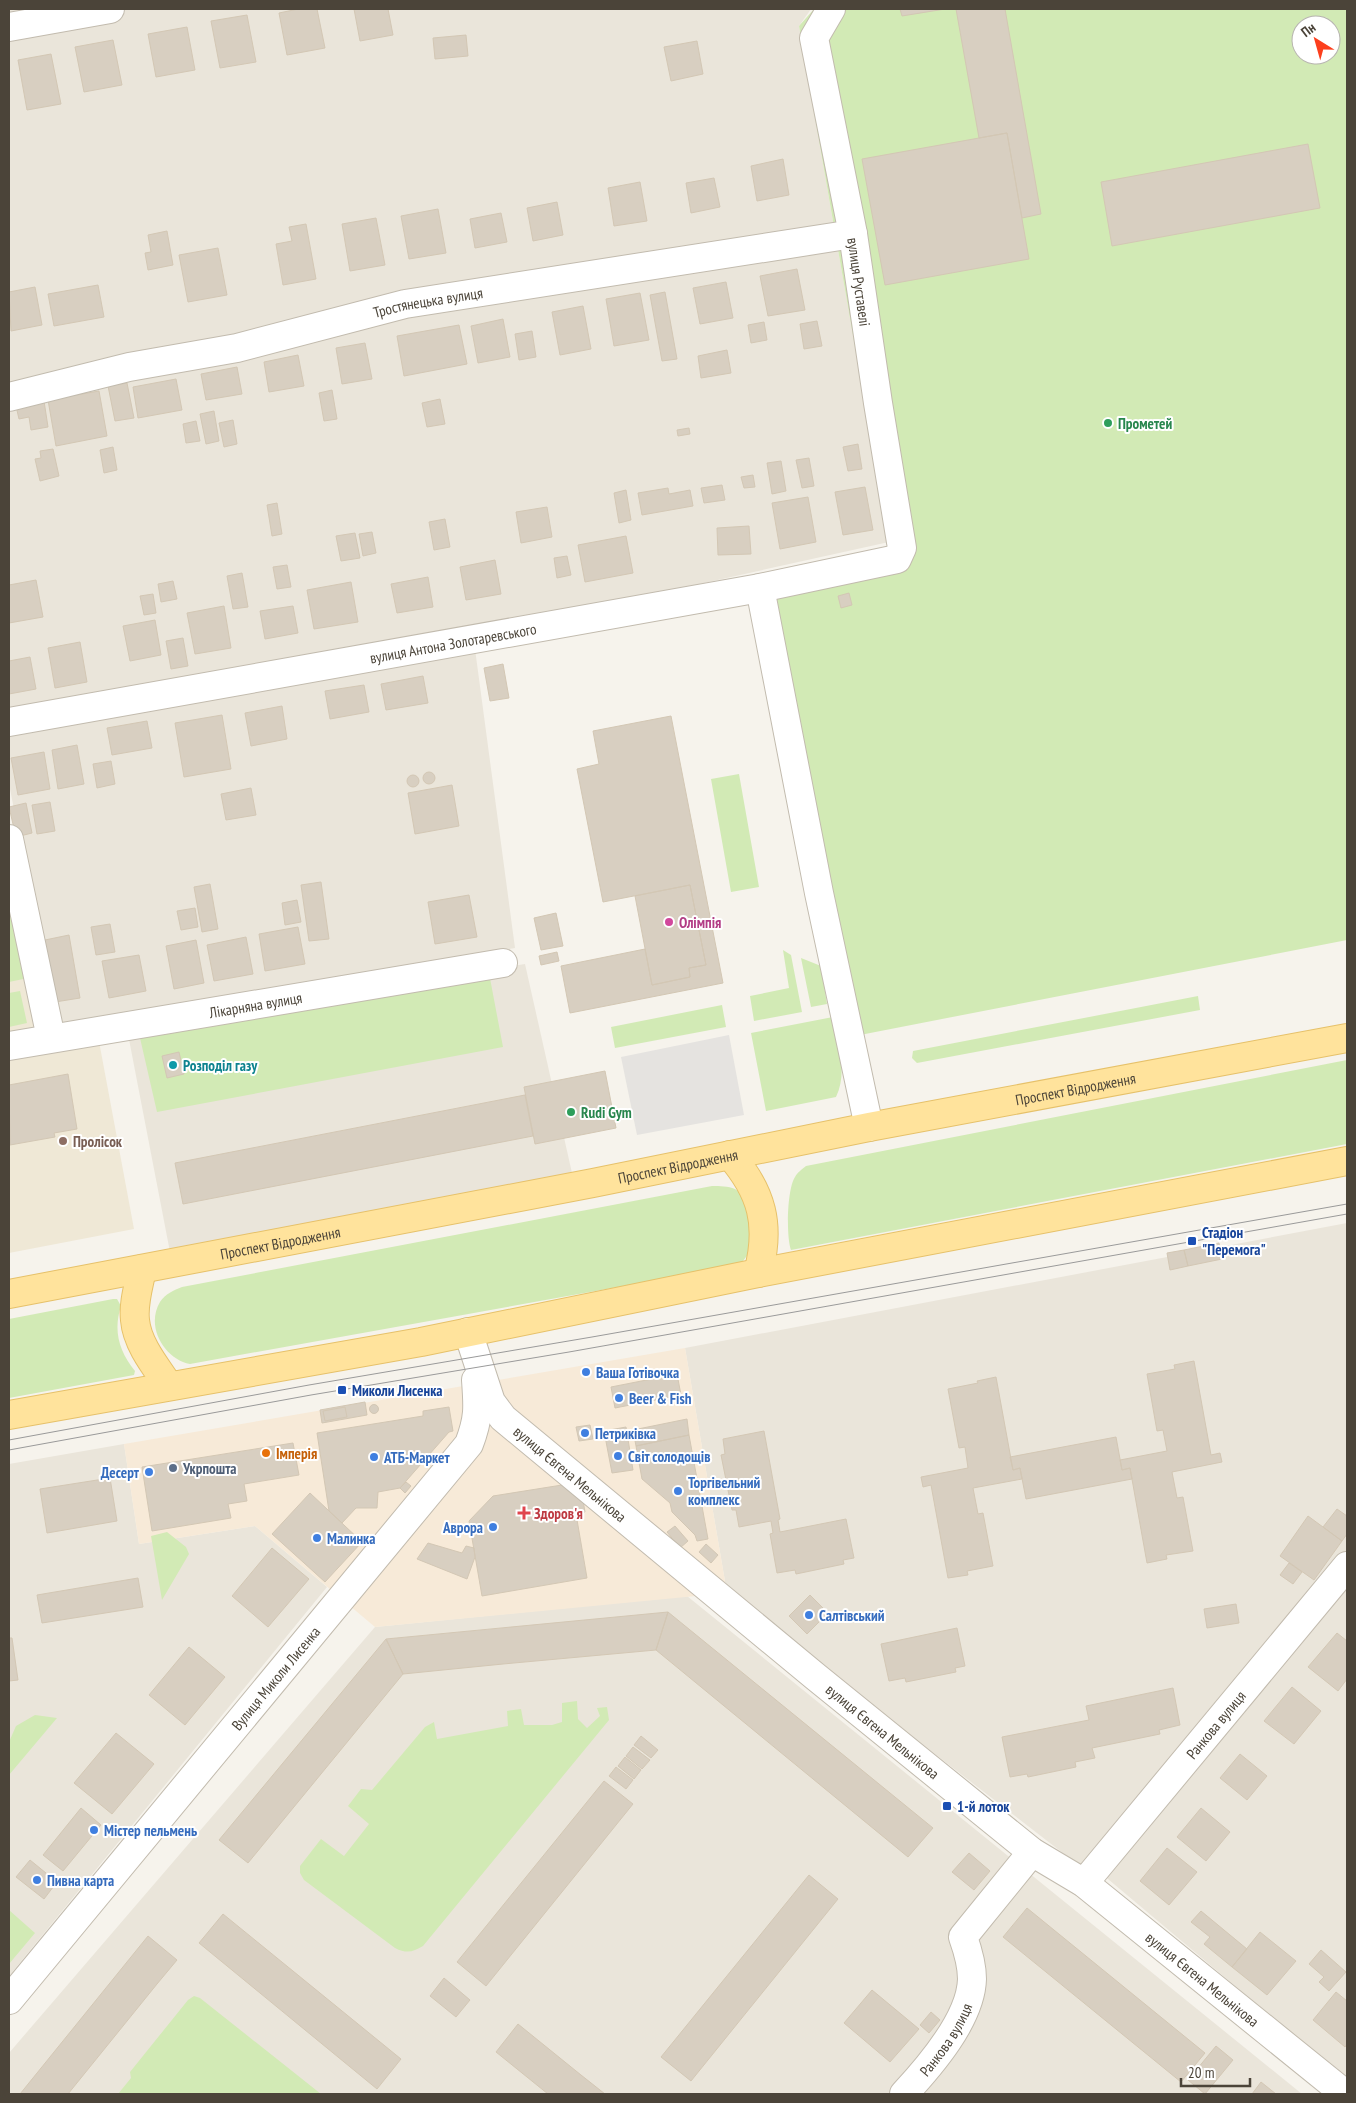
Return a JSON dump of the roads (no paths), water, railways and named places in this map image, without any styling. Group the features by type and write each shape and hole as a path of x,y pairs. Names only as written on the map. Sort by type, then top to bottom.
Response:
{"main road":[{"name":"Проспект Відродження","path":"9,1294 869,1127 1347,1038"},
{"path":"730,1155 755,1189 761,1206 765,1237 764,1251 758,1273"},
{"path":"9,1415 364,1353 758,1273 1347,1161"},
{"path":"142,1269 135,1304 135,1321 140,1337 152,1362 169,1386"}],"street":[{"path":"9,27 110,9"},
{"name":"вулиця Руставелі","path":"831,9 814,38 852,234 902,548 897,559"},
{"name":"Тростянецька вулиця","path":"9,397 129,367 237,348 405,304 852,234"},
{"name":"вулиця Антона Золотаревського","path":"9,722 760,588 897,559"},
{"path":"760,588 819,893 869,1127"},
{"path":"9,839 51,1038"},
{"name":"Лікарняна вулиця","path":"9,1046 503,963"},
{"name":"вулиця Євгена Мельнікова","path":"468,1332 491,1402 503,1418 520,1433 1032,1852 1084,1883 1344,2094"},
{"name":"Вулиця Миколи Лисенка","path":"9,2000 469,1444 477,1422 478,1405 475,1367 468,1332"},
{"path":"469,1444 520,1433"},
{"name":"Ранкова вулиця","path":"1084,1883 1347,1566"},
{"name":"Ранкова вулиця","path":"904,2094 918,2080 956,2027 967,2003 971,1972 970,1956 963,1938 1032,1852"}],"tram line":[{"path":"9,1440 309,1385 1347,1204"},
{"path":"9,1450 311,1395 569,1352 1347,1214"}],"place":[{"name":"Прометей","path":"1108,423"},
{"name":"Олімпія","path":"669,922"},
{"name":"Розподіл газу","path":"173,1065"},
{"name":"Rudi Gym","path":"571,1112"},
{"name":"Пролісок","path":"63,1141"},
{"name":"Стадіон \"Перемога\"","path":"1192,1241"},
{"name":"Ваша Готівочка","path":"586,1372"},
{"name":"Миколи Лисенка","path":"342,1390"},
{"name":"Beer & Fish","path":"619,1398"},
{"name":"Петриківка","path":"585,1433"},
{"name":"Імперія","path":"266,1453"},
{"name":"Світ солодощів","path":"618,1456"},
{"name":"АТБ-Маркет","path":"374,1457"},
{"name":"Укрпошта","path":"173,1468"},
{"name":"Десерт","path":"149,1472"},
{"name":"Торгівельний комплекс","path":"678,1491"},
{"name":"Здоров'я","path":"524,1513"},
{"name":"Аврора","path":"493,1527"},
{"name":"Малинка","path":"317,1538"},
{"name":"Салтівський","path":"809,1615"},
{"name":"1-й лоток","path":"947,1806"},
{"name":"Містер пельмень","path":"94,1830"},
{"name":"Пивна карта","path":"37,1880"}]}
